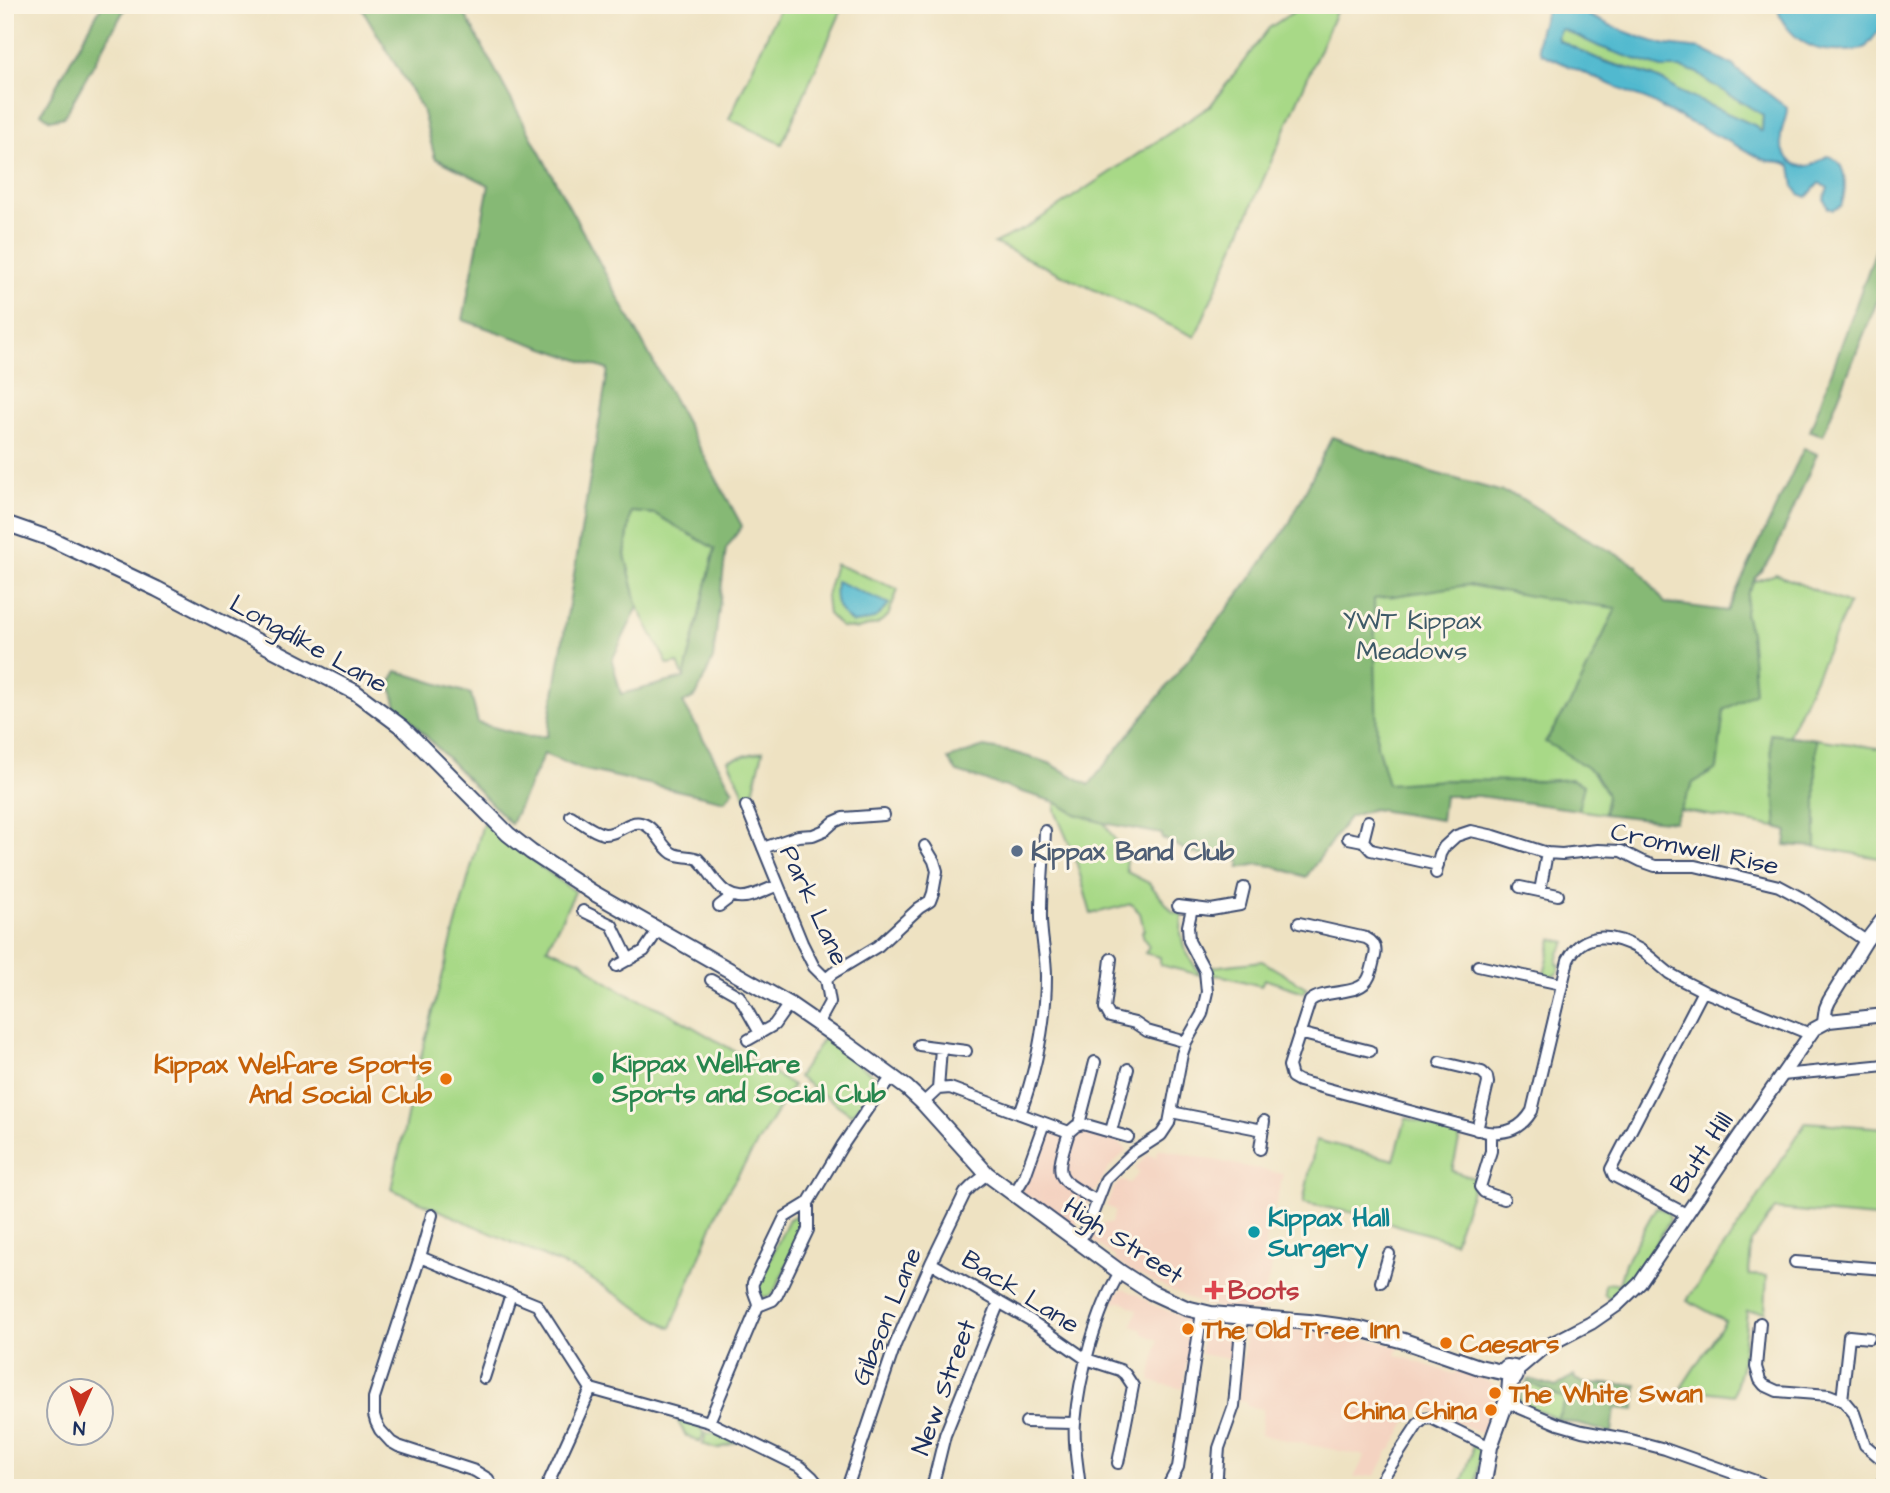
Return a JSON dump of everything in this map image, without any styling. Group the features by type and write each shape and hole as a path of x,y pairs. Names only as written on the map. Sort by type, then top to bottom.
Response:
{"main road":[{"name":"Longdike Lane","path":"5,523 51,539 157,589 355,692 402,727 516,841 546,863 789,1004 892,1077"},
{"name":"High Street","path":"892,1077 923,1103 987,1174 1120,1272 1164,1299 1202,1312 1360,1329 1509,1375"},
{"path":"1483,1488 1490,1447 1510,1392 1509,1375"}],"street":[{"name":"Park Lane","path":"746,806 811,961 826,979 830,1002 818,1024"},
{"path":"763,848 798,836 813,835 843,818 884,815"},
{"path":"571,816 604,834 635,823 645,825 670,852 698,859 716,883 732,896 744,898 778,885"},
{"path":"1363,841 1368,821"},
{"path":"1020,1114 1039,1042 1045,996 1041,914 1045,831"},
{"name":"Cromwell Rise","path":"1348,838 1363,841 1371,850 1437,869 1440,854 1449,841 1471,831 1547,853 1613,850 1655,866 1695,866 1779,886 1807,901 1866,941"},
{"path":"826,979 878,946 930,901 937,871 925,846"},
{"path":"1540,891 1547,853"},
{"path":"669,866 679,856"},
{"path":"1520,887 1558,895"},
{"path":"1178,906 1211,910 1240,905 1244,888"},
{"path":"719,906 732,896"},
{"path":"1079,1241 1087,1228 1106,1179 1133,1153 1161,1135 1169,1123 1182,1054 1202,1014 1207,992 1205,971 1189,941 1188,926 1192,908"},
{"path":"583,911 612,925 629,960"},
{"path":"1885,916 1866,941 1829,1001 1823,1023 1885,1015"},
{"path":"1298,923 1366,938 1373,943 1376,950 1369,977 1364,984 1314,998 1308,1005 1289,1066 1290,1074 1299,1081 1477,1130 1502,1133 1517,1128 1532,1111 1567,960 1576,947 1589,939 1604,937 1640,949 1670,974 1703,991 1808,1035"},
{"path":"617,967 644,951 659,929"},
{"path":"1111,960 1105,1008 1110,1017 1135,1023 1147,1031 1186,1042"},
{"path":"1478,966 1561,984"},
{"path":"711,980 739,996 760,1033"},
{"path":"1686,1214 1614,1176 1611,1169 1703,991"},
{"path":"748,1040 774,1025 789,1004"},
{"name":"Butt Hill","path":"1509,1375 1543,1348 1591,1323 1617,1305 1640,1283 1808,1035 1823,1023"},
{"path":"1300,1033 1370,1052"},
{"path":"919,1045 966,1051"},
{"path":"938,1089 941,1048"},
{"path":"1095,1062 1079,1124 1069,1132 1059,1164 1067,1184 1097,1201"},
{"path":"1440,1062 1482,1072 1487,1077 1477,1130"},
{"path":"1782,1075 1885,1065"},
{"path":"1111,1131 1128,1069"},
{"path":"709,1422 758,1306 752,1287 785,1217 808,1203 842,1146 892,1077"},
{"path":"923,1103 938,1089 956,1089 1069,1132"},
{"path":"1171,1112 1264,1126 1260,1149"},
{"path":"1014,1194 1025,1176 1044,1123"},
{"path":"1079,1124 1128,1138"},
{"path":"1491,1133 1491,1151 1480,1187 1484,1192 1504,1199"},
{"name":"Gibson Lane","path":"846,1488 895,1345 931,1263 965,1194 987,1174"},
{"path":"758,1306 778,1295 808,1230 808,1203"},
{"path":"432,1215 373,1398 374,1415 385,1436 398,1446 475,1471 488,1479 494,1488"},
{"path":"1381,1282 1389,1254"},
{"path":"420,1256 537,1305 591,1389 709,1422 802,1467 821,1488"},
{"path":"1795,1262 1885,1269"},
{"name":"Back Lane","path":"931,1263 1030,1320 1086,1359 1120,1370 1132,1382 1118,1463"},
{"path":"1080,1488 1074,1423 1086,1359 1105,1303 1120,1272"},
{"path":"484,1378 511,1294"},
{"name":"New Street","path":"932,1488 945,1436 999,1302"},
{"path":"1169,1488 1178,1467 1202,1312"},
{"path":"1216,1488 1219,1448 1234,1406 1242,1318"},
{"path":"1760,1323 1756,1367 1764,1385 1777,1391 1829,1395 1842,1400 1854,1413 1865,1445 1885,1462"},
{"path":"1842,1400 1849,1336 1869,1338"},
{"path":"546,1488 591,1389"},
{"path":"1506,1402 1558,1424 1665,1449 1761,1483"},
{"path":"1380,1482 1418,1423 1424,1419 1435,1419 1490,1447"},
{"path":"1026,1422 1074,1423"},
{"path":"1879,1488 1885,1479"}],"shaded area":[{"path":"1049,1130 1073,1138 1075,1133 1083,1132 1120,1143 1127,1150 1109,1168 1075,1226 1021,1192"},
{"path":"1159,1149 1283,1174 1262,1258 1273,1262 1260,1312 1216,1308 1198,1303 1133,1272 1115,1261 1116,1258 1092,1240 1103,1224 1111,1223 1115,1210 1106,1206 1114,1187 1121,1181 1130,1183 1139,1173 1135,1168 1148,1155 1156,1157"},
{"path":"1124,1289 1149,1301 1148,1303 1193,1321 1193,1337 1190,1337 1183,1389 1150,1381 1158,1340 1132,1326 1137,1310 1122,1301 1113,1304 1119,1291"},
{"path":"1204,1326 1238,1330 1235,1360 1200,1354"},
{"path":"1248,1326 1319,1330 1378,1341 1399,1347 1396,1355 1454,1374 1458,1366 1498,1387 1500,1396 1483,1434 1431,1411 1414,1411 1376,1475 1354,1478 1365,1456 1261,1435 1263,1409 1246,1406 1246,1402 1238,1401"},
{"path":"1182,1476 1211,1480 1210,1488 1174,1488 1175,1483 1181,1484"}],"green space":[{"path":"102,5 127,5 64,117 50,120 41,113"},
{"path":"360,5 460,5 742,526 726,549 713,659 696,696 683,703 733,791 725,801 581,769 544,754 511,824 397,706 390,683 397,671 471,694 478,723 529,737 547,736 608,370 463,320 489,185 435,158 422,109","holes":["631,512 655,514 715,549 684,678 621,694 612,660 638,607 625,555"]},
{"path":"781,5 844,5 782,144 729,119"},
{"path":"1306,5 1339,5 1195,337 994,243 1026,228 1210,106 1269,28"},
{"path":"1560,29 1600,47 1662,68 1680,68 1696,72 1763,115 1762,131 1677,91 1662,80 1599,59 1558,40"},
{"path":"1885,225 1885,282 1823,435 1810,431"},
{"name":"YWT Kippax Meadows","path":"1332,437 1431,472 1517,496 1636,565 1665,603 1727,611 1804,448 1817,454 1773,556 1748,592 1745,613 1750,633 1755,692 1724,710 1717,769 1693,783 1674,822 1604,814 1607,795 1594,773 1545,742 1574,697 1616,608 1468,585 1374,599 1377,745 1388,784 1445,780 1571,779 1584,785 1578,810 1479,796 1444,796 1441,820 1373,809 1349,817 1306,877 1273,866 1258,864 1239,868 1240,860 1227,859 1226,862 1189,852 1162,838 1162,834 1104,823 1076,814 1055,802 957,772 948,759 984,747 1049,763 1089,785 1237,597 1288,526"},
{"path":"631,511 655,514 715,549 684,678 678,663 668,665 638,607 625,555"},
{"name":"YWT Kippax Meadows","path":"1290,527 1662,605 1728,613 1744,581 1756,581 1776,574 1849,604 1788,737 1885,749 1885,859 1816,847 1816,785 1787,829 1679,810 1605,811 1604,814 1512,798 1443,794 1373,806 1164,833 1089,790"},
{"path":"835,564 898,589 888,616 877,624 857,629 841,627 828,614 826,596"},
{"path":"1770,734 1816,739 1816,847 1785,845 1787,831 1777,828"},
{"path":"763,751 751,801 748,802 728,760"},
{"path":"1055,802 1076,814 1104,823 1125,855 1127,872 1149,883 1173,912 1182,915 1184,948 1200,975 1160,965 1160,957 1145,953 1149,946 1144,939 1140,913 1131,904 1091,914 1075,857 1055,811"},
{"name":"Kippax Wellfare Sports and Social Club","path":"483,823 575,892 547,948 582,961 601,978 627,994 665,1011 793,1085 722,1201 671,1328 581,1273 391,1189 417,1071"},
{"path":"1552,939 1566,942 1559,953 1558,973 1552,976 1544,975"},
{"path":"1262,961 1307,988 1304,992 1264,979 1261,986 1213,975 1210,967"},
{"path":"823,1039 879,1079 852,1115 798,1077"},
{"path":"1406,1118 1461,1133 1452,1171 1476,1179 1454,1242 1360,1214 1303,1203 1316,1140 1394,1160"},
{"path":"1806,1122 1885,1128 1885,1219 1775,1209 1751,1242 1749,1275 1767,1276 1765,1312 1747,1311 1742,1363 1734,1395 1681,1388 1725,1321 1687,1300 1752,1207"},
{"path":"1656,1207 1668,1212 1670,1220 1637,1272 1612,1299 1604,1294 1605,1283 1619,1284 1625,1263"},
{"path":"797,1215 806,1225 774,1292 766,1297 762,1296 757,1286 789,1219"},
{"path":"1574,1375 1575,1379 1583,1383 1637,1385 1634,1410 1615,1408 1612,1433 1557,1419 1566,1399 1527,1382 1529,1379 1556,1387"},
{"path":"1527,1382 1566,1399 1557,1419 1518,1402"},
{"path":"676,1418 695,1424 704,1432 700,1442 686,1436"},
{"path":"706,1433 722,1434 737,1442 717,1449 703,1444"},
{"path":"1472,1445 1480,1449 1481,1455 1475,1487 1462,1482"}],"water":[{"path":"1548,5 1567,5 1645,39 1666,45 1701,49 1733,65 1787,108 1781,141 1784,152 1791,161 1801,166 1810,166 1827,156 1839,163 1845,184 1841,206 1833,210 1828,208 1824,199 1828,188 1819,183 1807,197 1799,194 1794,187 1791,166 1788,164 1760,158 1650,101 1542,54 1538,37","holes":["1563,29 1600,47 1662,68 1680,68 1696,72 1763,115 1762,131 1653,77 1593,57 1558,40 1557,36"]},
{"path":"1778,5 1885,5 1885,13 1877,34 1864,49 1831,51 1811,46 1794,35 1779,14"},
{"path":"836,581 889,604 873,619 852,623 837,605"}],"place":[{"name":"Kippax Band Club","path":"1017,851"},
{"name":"Kippax Wellfare Sports and Social Club","path":"598,1078"},
{"name":"Kippax Welfare Sports And Social Club","path":"446,1079"},
{"name":"Kippax Hall Surgery","path":"1254,1232"},
{"name":"Boots","path":"1214,1290"},
{"name":"The Old Tree Inn","path":"1188,1329"},
{"name":"Caesars","path":"1446,1343"},
{"name":"The White Swan","path":"1495,1393"},
{"name":"China China","path":"1491,1410"}]}
